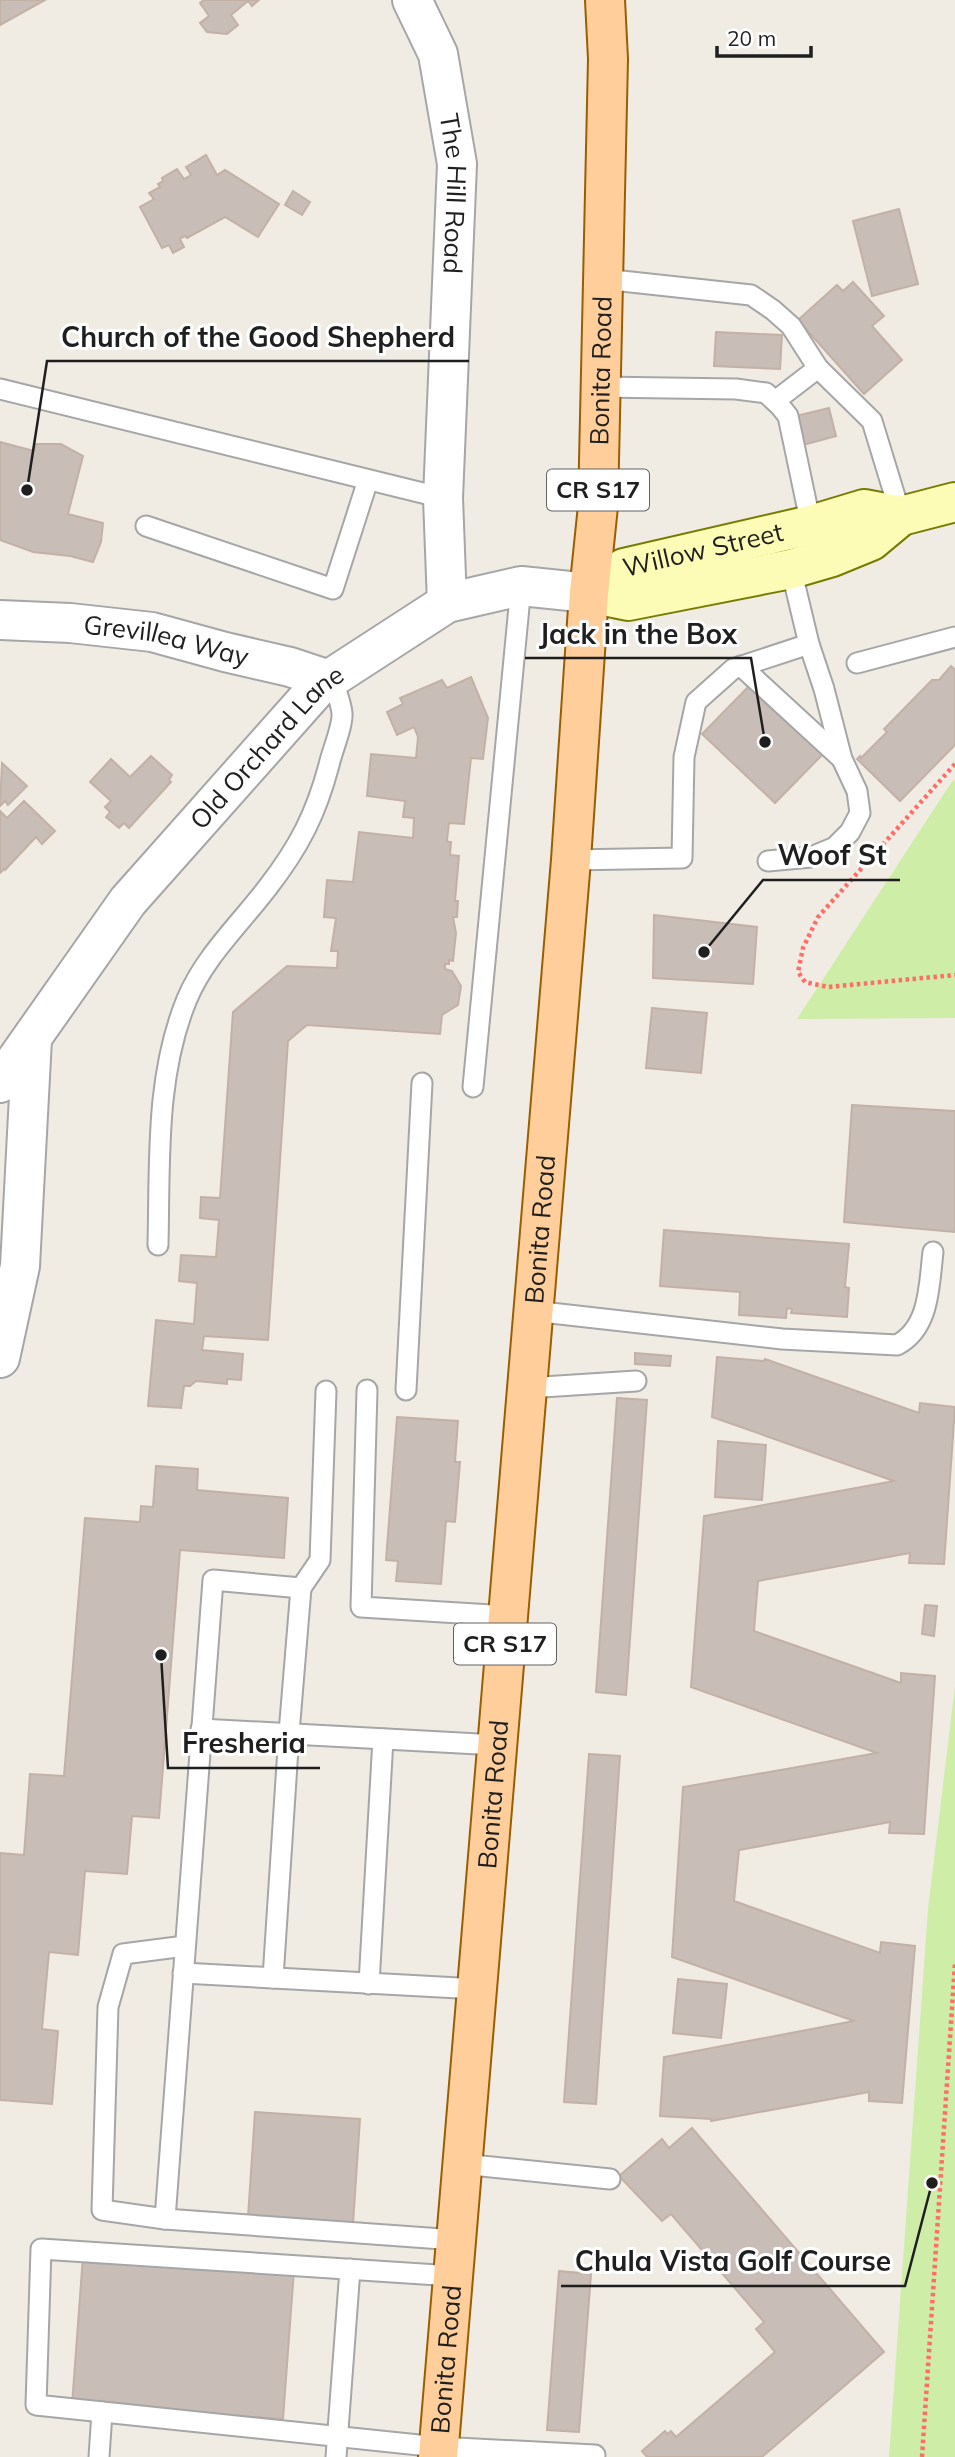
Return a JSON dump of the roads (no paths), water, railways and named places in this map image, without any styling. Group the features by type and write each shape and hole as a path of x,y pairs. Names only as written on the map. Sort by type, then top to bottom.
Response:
{"main road":[{"name":"Bonita Road","path":"438,2452 598,506 608,58 605,0"},
{"name":"Willow Street","path":"589,593 624,568 864,509 901,516 955,502"},
{"name":"Willow Street","path":"589,593 628,601 791,569 832,558 871,541 901,516"}],"street":[{"name":"The Hill Road","path":"412,0 438,54 457,164 443,498 447,603"},
{"name":"Old Orchard Lane","path":"0,1083 128,901 319,686 447,603 521,586 589,593"},
{"name":"Grevillea Way","path":"0,620 70,622 152,632 330,678"},
{"path":"0,1358 20,1266 32,1039"}],"lane":[{"path":"603,279 751,295 791,326 818,368 872,421 901,516"},
{"path":"775,401 818,368"},
{"path":"600,387 736,389 766,393 788,416 811,524"},
{"path":"0,390 443,498"},
{"path":"146,526 333,589 368,480"},
{"path":"768,861 811,856 835,847 850,832 860,813 857,791 842,759 791,569"},
{"path":"473,1087 521,586"},
{"path":"857,663 955,637"},
{"path":"571,860 681,858 684,757 696,702 733,669 809,644"},
{"path":"741,666 842,759"},
{"path":"158,1245 160,1146 168,1059 174,1036 187,998 202,968 268,887 302,839 320,798 342,715 330,678"},
{"path":"406,1390 422,1083"},
{"path":"533,1311 782,1339 897,1345 910,1339 922,1318 933,1252"},
{"path":"527,1388 636,1381"},
{"path":"367,1390 361,1608 508,1616"},
{"path":"273,1978 289,1733 302,1588 320,1560 327,1391"},
{"path":"164,2219 213,1580 302,1588"},
{"path":"201,1728 497,1745"},
{"path":"369,1984 383,1739"},
{"path":"185,1946 123,1954 108,2007 102,2210 454,2258"},
{"path":"183,1973 477,1989"},
{"path":"462,2164 610,2179"},
{"path":"454,2258 350,2269 41,2249 36,2405 338,2436 438,2452 596,2455"},
{"path":"336,2457 350,2269"},
{"path":"99,2457 102,2412"}],"place":[{"name":"Church of the Good Shepherd","path":"27,490"},
{"name":"Jack in the Box","path":"765,742"},
{"name":"Woof St","path":"704,952"},
{"name":"Fresheria","path":"161,1655"},
{"name":"Chula Vista Golf Course","path":"932,2183"}]}
